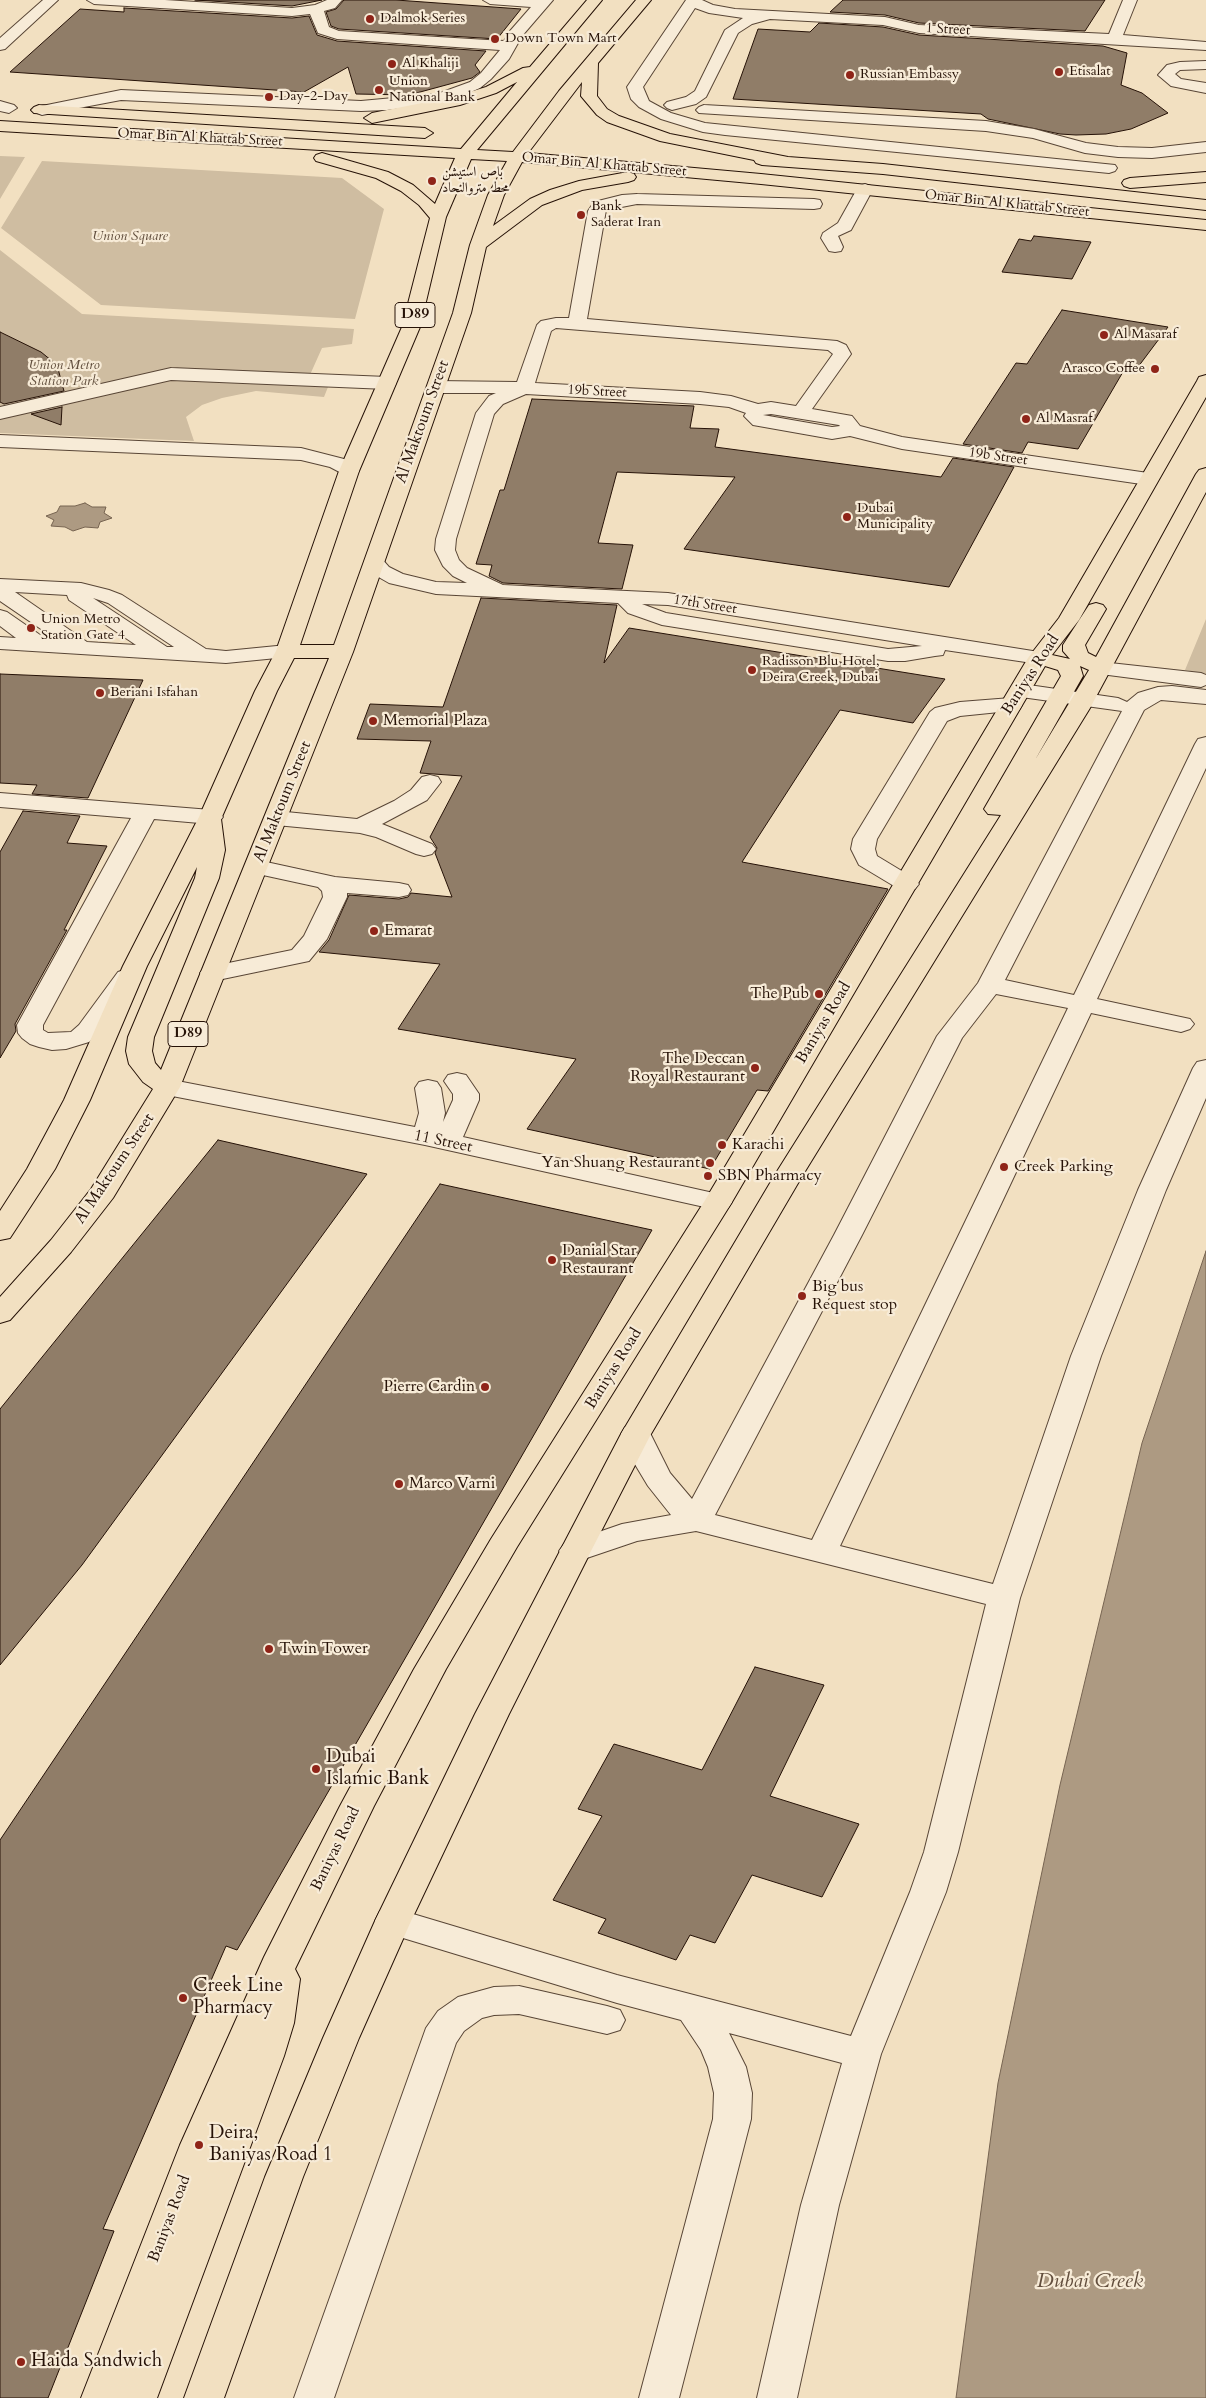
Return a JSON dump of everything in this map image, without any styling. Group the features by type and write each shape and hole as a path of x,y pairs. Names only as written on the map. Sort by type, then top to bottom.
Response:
{"main road":[{"name":"D89","path":"0,1232 41,1169 77,1100 136,966 211,817 266,691 286,651 349,471 411,327 419,301 438,217 466,154 538,65 595,0"},
{"name":"D89","path":"478,245 496,195 517,157 591,61 644,0"},
{"path":"591,61 589,96 594,104 612,119 666,138 803,164"},
{"path":"314,124 371,118 460,100 500,86 538,65"},
{"name":"Omar Bin Al Khattab Street","path":"3,107 314,124 436,133"},
{"name":"Omar Bin Al Khattab Street","path":"0,126 517,157 708,173 1206,225"},
{"name":"Omar Bin Al Khattab Street","path":"463,135 547,142"},
{"path":"207,139 295,152 356,166 382,175 407,188 425,202 438,217"},
{"name":"Omar Bin Al Khattab Street","path":"655,151 926,174 1206,205"},
{"path":"478,245 536,202 580,186 640,175 708,173"},
{"path":"926,174 969,173 1124,183 1206,177"},
{"path":"902,193 947,189 1068,199 1078,198 1090,192"},
{"path":"1036,207 1206,239"},
{"name":"Al Maktoum Street","path":"0,1314 61,1246 103,1192 167,1087 342,652 462,313 478,245"},
{"name":"Baniyas Road","path":"101,2398 199,2145 282,1957 357,1806 440,1652 502,1546 718,1202 1039,658 1068,620 1148,478 1206,381"},
{"path":"204,2398 284,2178 341,2038 393,1921 492,1714 636,1434 790,1173 944,928 1072,698 1101,668 1203,484"},
{"path":"1101,668 1080,658 1074,651 1074,644 1140,532 1143,517 1136,501"},
{"path":"286,651 342,652"},
{"path":"1039,658 1059,663 1071,669 1072,698"},
{"path":"167,1087 152,1076 142,1064 139,1051 141,1037 208,878 213,850 211,817"},
{"path":"137,2398 266,2056 276,2023 282,1990 282,1957"}],"street":[{"path":"0,46 7,33 51,0"},
{"path":"94,0 209,3 280,11 316,9 330,5 335,0"},
{"path":"490,0 545,2"},
{"path":"693,0 637,81 636,92 638,99 652,110 666,116 703,127 1109,168"},
{"name":"1 Street","path":"693,0 721,11 885,21 899,26 919,29 1114,39 1206,46"},
{"path":"1114,39 1130,0"},
{"path":"42,110 120,95 361,106 412,103 459,92 476,85 497,66 515,34 545,2"},
{"path":"874,7 879,16 885,21"},
{"path":"316,9 323,30 337,34 509,46"},
{"path":"672,105 691,101 701,94 732,30 746,21 771,15"},
{"path":"1190,64 1202,56 1206,46"},
{"path":"1206,64 1190,64 1172,68 1166,76 1176,83 1206,88"},
{"path":"636,92 672,105 708,110 986,126 1034,134 1085,148 1118,152 1152,153 1206,147"},
{"path":"849,167 877,153 884,144"},
{"path":"914,147 910,157 926,174"},
{"path":"715,202 761,179"},
{"path":"833,253 850,235 845,226 865,189"},
{"path":"577,324 596,211 600,206 622,200 814,204"},
{"path":"495,589 460,572 445,550 446,539 488,406 503,395 524,388 544,327 556,323 577,324 836,347 840,349 842,354 801,412"},
{"path":"0,413 171,374 387,383"},
{"path":"20,388 37,406"},
{"name":"19b Street","path":"436,388 524,388 700,398 731,402 757,410 771,408 845,420 851,426 849,429"},
{"name":"19b Street","path":"757,410 753,416 760,421 832,433 849,429 902,444 1148,478"},
{"path":"0,441 301,454 329,460 349,471"},
{"path":"374,562 382,571 396,579 436,588 626,595 628,603 635,609 662,618 872,653 905,655 956,645 1039,658"},
{"path":"0,585 81,589 115,600 200,655"},
{"path":"31,587 124,650"},
{"path":"65,588 160,652"},
{"path":"0,590 82,648"},
{"path":"0,616 40,645"},
{"path":"0,643 226,657 286,651"},
{"path":"1101,668 1206,681"},
{"path":"696,1521 848,1236 950,1036 990,985 1138,703 1158,694 1172,693 1206,697"},
{"path":"907,884 867,860 863,849 865,839 938,717 960,709 1016,698 1072,698 1118,705"},
{"path":"822,1552 1206,744"},
{"path":"360,826 402,806 430,782"},
{"path":"0,800 211,817"},
{"path":"136,966 88,1030 80,1037 66,1042 52,1042 39,1039 31,1033 30,1025 146,812"},
{"path":"276,818 360,826 384,832 424,849"},
{"path":"257,867 329,884 399,890"},
{"path":"213,973 300,956 315,939 335,897 336,893 329,884"},
{"path":"990,985 1181,1024"},
{"path":"777,2398 820,2205 863,2054 928,1892 941,1852 1004,1598 1053,1448 1090,1347 1152,1190 1206,1068"},
{"path":"436,1140 466,1100 466,1094 457,1081"},
{"name":"11 Street","path":"167,1087 436,1140 718,1202"},
{"path":"428,1088 436,1140"},
{"path":"636,1434 659,1479 675,1500 696,1521"},
{"path":"575,1552 633,1531 696,1521 1004,1598"},
{"path":"393,1921 616,1989 863,2054"},
{"path":"314,2398 439,2038 451,2020 471,2007 494,2001 519,2000 607,2020"},
{"path":"659,2398 732,2119 733,2093 727,2068 716,2043 694,2010"}],"green space":[{"path":"0,156 25,157 0,199"},
{"name":"Union Square","path":"42,161 342,178 384,209 355,319 101,305 1,228"},
{"name":"Union Metro Station Park","path":"0,250 82,314 354,329 352,344 322,348 305,386 328,387 324,397 256,391 222,398 202,405 186,417 194,441 0,433"},
{"path":"1206,619 1206,674 1185,670"}],"water":[{"path":"85,503 92,507 106,507 104,513 112,518 100,522 98,528 85,527 73,531 65,527 51,526 54,520 46,516 57,512 60,506 75,506"},
{"name":"Dubai Creek","path":"1206,1251 1206,2398 956,2398 998,2083 1060,1785 1142,1443"}],"building":[{"path":"195,0 322,0 292,6"},
{"path":"344,0 396,0 521,9 497,39 339,29 331,26 326,12 336,9"},
{"path":"843,0 1105,0 1085,31 919,23 885,15 830,12"},
{"path":"124,8 292,18 309,16 317,35 337,41 486,51 475,65 480,72 472,78 409,95 356,94 348,67 304,92 10,72 80,9 124,12"},
{"path":"819,23 883,27 919,35 1103,46 1127,53 1121,85 1142,93 1168,113 1131,129 1106,134 1076,135 1060,134 988,119 981,114 733,99 758,29 810,32"},
{"path":"1034,236 1091,242 1072,279 1002,272 1019,239 1031,241"},
{"path":"1062,310 1168,327 1138,367 1127,365 1078,449 1028,442 1022,453 963,444 1016,363 1027,364"},
{"path":"0,332 41,352 57,365 64,391 4,404 0,402"},
{"path":"532,399 694,406 690,428 719,429 715,447 941,477 953,458 1014,467 949,587 684,549 735,477 617,472 598,543 633,545 622,589 503,583 489,576 492,565 476,564 500,490 504,490"},
{"path":"62,407 61,425 31,414"},
{"path":"481,598 617,605 604,663 629,628 945,679 913,723 840,710 742,862 888,889 768,1091 757,1090 710,1169 527,1129 576,1059 398,1029 440,964 319,952 329,940 349,895 399,899 408,897 411,893 452,897 435,853 437,848 430,837 462,776 420,773 431,741 357,739 370,704 443,707"},
{"path":"0,674 143,680 88,798 32,794 37,785 0,783"},
{"path":"23,811 80,816 67,843 107,846 64,930 67,930 15,1024 16,1031 0,1058 0,852"},
{"path":"218,1140 367,1174 82,1565 0,1665 0,1409"},
{"name":"Twin Tower","path":"440,1184 652,1230 237,1950 226,1946 103,2229 114,2231 48,2398 0,2398 0,1840"},
{"path":"755,1667 824,1685 770,1796 859,1824 822,1897 752,1875 715,1943 690,1935 676,1960 598,1933 606,1919 553,1900 602,1816 578,1809 614,1744 702,1770"}],"place":[{"name":"Dalmok Series","path":"370,19"},
{"name":"Down Town Mart","path":"495,39"},
{"name":"Al Khaliji","path":"392,64"},
{"name":"Etisalat","path":"1059,72"},
{"name":"Russian Embassy","path":"850,75"},
{"name":"Union National Bank","path":"379,90"},
{"name":"Day-2-Day","path":"269,97"},
{"name":"باص استيشن محط متروالنحاد","path":"432,181"},
{"name":"Bank Saderat Iran","path":"581,215"},
{"name":"Al Masaraf","path":"1104,335"},
{"name":"Arasco Coffee","path":"1155,369"},
{"name":"Al Masraf","path":"1026,419"},
{"name":"Dubai Municipality","path":"847,517"},
{"name":"Union Metro Station Gate 4","path":"31,628"},
{"name":"Radisson Blu Hotel, Deira Creek, Dubai","path":"752,670"},
{"name":"Beriani Isfahan","path":"100,693"},
{"name":"Memorial Plaza","path":"373,721"},
{"name":"Emarat","path":"374,931"},
{"name":"The Pub","path":"819,994"},
{"name":"The Deccan Royal Restaurant","path":"755,1068"},
{"name":"Karachi","path":"722,1145"},
{"name":"Yan Shuang Restaurant","path":"710,1163"},
{"name":"Creek Parking","path":"1004,1167"},
{"name":"SBN Pharmacy","path":"708,1176"},
{"name":"Danial Star Restaurant","path":"552,1260"},
{"name":"Big bus Request stop","path":"802,1296"},
{"name":"Pierre Cardin","path":"485,1387"},
{"name":"Marco Varni","path":"399,1484"},
{"name":"Twin Tower","path":"269,1649"},
{"name":"Dubai Islamic Bank","path":"316,1769"},
{"name":"Creek Line Pharmacy","path":"183,1998"},
{"name":"Deira, Baniyas Road 1","path":"199,2145"},
{"name":"Haida Sandwich","path":"21,2362"}]}
